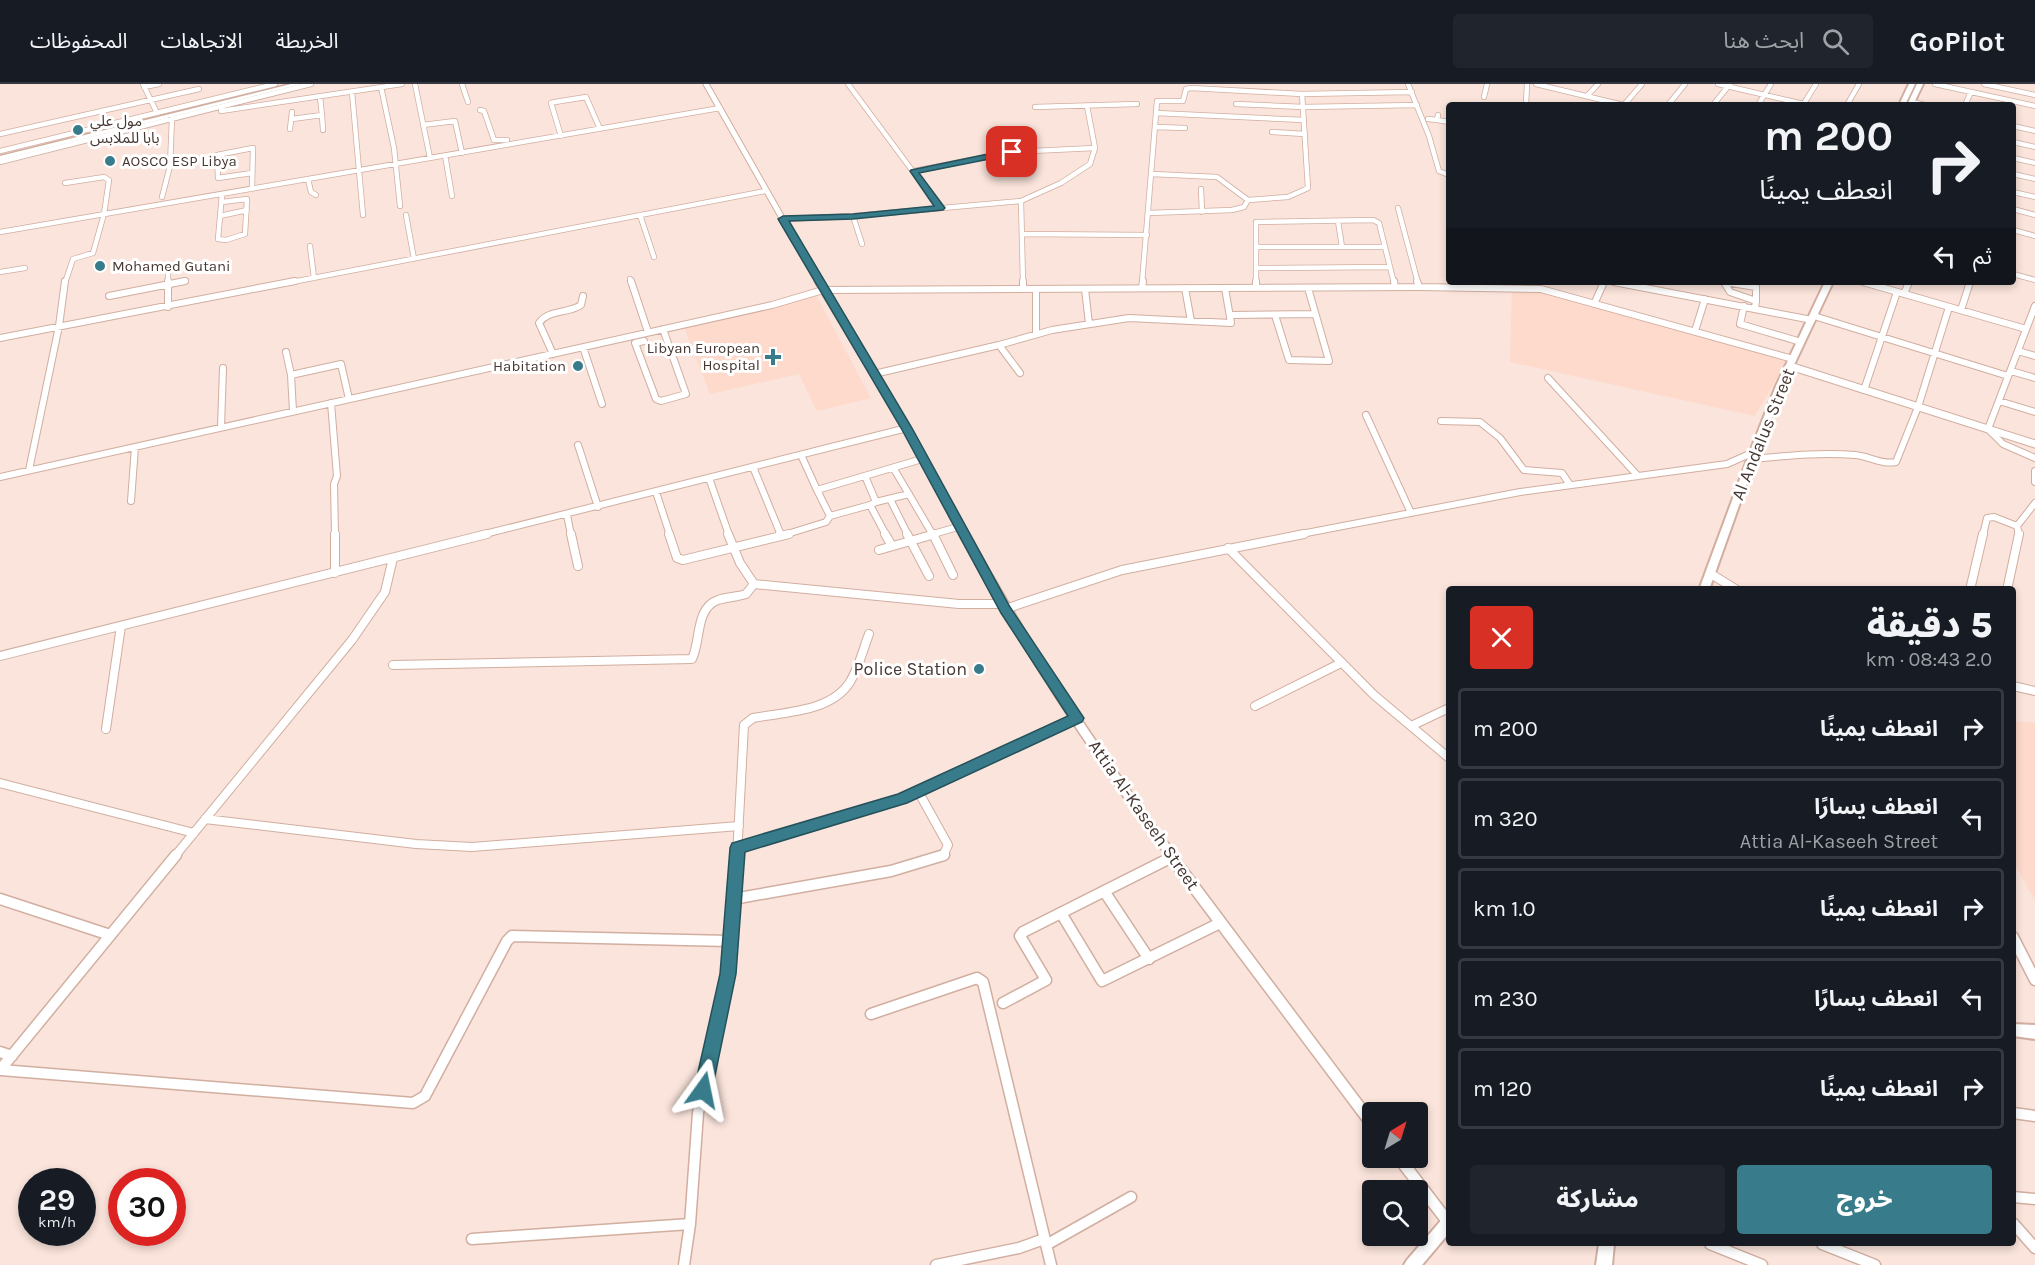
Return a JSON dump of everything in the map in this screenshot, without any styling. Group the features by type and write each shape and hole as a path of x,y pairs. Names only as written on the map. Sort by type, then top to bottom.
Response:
{"highway":[{"path":"0,157 288,84"},
{"path":"0,157 74,143 135,124 172,118 209,105 299,84"}],"main road":[{"path":"1903,102 1912,84"},
{"path":"1911,102 1920,84"},
{"name":"Al Andalus Street","path":"1706,586 1753,455 1828,285"},
{"path":"2016,1030 2035,1032"},
{"path":"1412,1265 1446,1225"},
{"path":"1604,1265 1606,1246"}],"street":[{"path":"157,113 143,86 159,84"},
{"path":"209,105 275,84"},
{"path":"135,138 135,124 157,113 311,84"},
{"path":"0,134 152,100 198,86 209,105 217,112 402,84"},
{"path":"415,84 430,158"},
{"path":"462,84 468,102"},
{"name":"Attia Al-Kaseeh Street","path":"706,84 765,191 907,428 1004,607 1139,812 1362,1111"},
{"path":"848,84 940,208"},
{"path":"1408,84 1439,171 1446,174"},
{"path":"1484,97 1487,84"},
{"path":"1526,102 1527,84"},
{"path":"1536,84 1554,86 1611,102"},
{"path":"1587,96 1598,84"},
{"path":"1626,102 1642,84"},
{"path":"1670,102 1685,84"},
{"path":"1718,84 1793,102"},
{"path":"1760,102 1771,84"},
{"path":"1807,102 1816,84"},
{"path":"1849,102 1859,84"},
{"path":"1935,84 2006,102"},
{"path":"1984,84 2011,87 2035,95"},
{"path":"1715,102 1729,85"},
{"path":"381,87 394,148 400,206"},
{"path":"1142,288 1157,101 1183,101 1188,88 1302,94 1412,92"},
{"path":"1236,116 1237,90"},
{"path":"352,92 363,215"},
{"path":"1966,102 1971,92"},
{"path":"1350,93 1356,106"},
{"path":"1376,93 1382,105"},
{"path":"1152,174 1217,177 1230,184 1248,200 1293,196 1306,190 1302,94"},
{"path":"320,97 323,130"},
{"path":"561,135 551,103 586,97 600,129"},
{"path":"2016,103 2035,106"},
{"path":"1035,107 1137,104"},
{"path":"1236,104 1303,107 1417,105"},
{"path":"783,219 853,216 1021,201 1087,168 1093,158 1095,148 1087,106"},
{"path":"0,232 720,108"},
{"path":"480,110 484,111 495,141 535,135 538,140"},
{"path":"290,129 292,112"},
{"path":"1156,113 1304,120"},
{"path":"292,119 322,115"},
{"path":"1428,119 1438,117 1446,121"},
{"path":"162,197 170,166 172,118"},
{"path":"423,125 455,121 462,153"},
{"path":"1155,127 1185,128"},
{"path":"2016,127 2035,131"},
{"path":"1272,132 1305,134"},
{"path":"2016,143 2035,147"},
{"path":"252,173 218,178 217,154 252,148 252,173 252,189"},
{"path":"914,171 1012,152 1095,148"},
{"path":"445,156 452,196"},
{"path":"2016,159 2035,163"},
{"path":"2016,175 2035,179"},
{"path":"29,470 59,325 67,280 66,272 73,259 93,253 104,214 109,178 65,183"},
{"path":"308,179 311,192 316,195"},
{"path":"1201,189 1202,212"},
{"path":"0,338 765,191"},
{"path":"2016,193 2035,197"},
{"path":"222,194 219,240 238,237 246,232 246,199 222,202"},
{"path":"1149,213 1240,209 1247,204 1248,200"},
{"path":"1021,201 1023,289"},
{"path":"1398,208 1419,287"},
{"path":"220,216 247,210"},
{"path":"2016,211 2035,215"},
{"path":"406,215 414,259"},
{"path":"640,215 654,257"},
{"path":"853,216 862,244"},
{"path":"1256,288 1257,221 1377,221 1395,287"},
{"path":"1338,221 1342,247"},
{"path":"2016,231 2035,236"},
{"path":"1022,234 1147,235"},
{"path":"310,246 314,279"},
{"path":"1256,247 1385,247"},
{"path":"1256,268 1390,267"},
{"path":"0,272 25,268"},
{"path":"168,274 168,307"},
{"path":"2016,275 2035,280"},
{"path":"630,279 648,332"},
{"path":"109,296 186,281"},
{"path":"1595,302 1603,285"},
{"path":"1630,285 1813,318 1934,353 2035,378"},
{"path":"1726,285 1730,292 1756,301"},
{"path":"1743,285 1756,287 1755,308"},
{"path":"1873,285 1961,310 2026,331 2035,337"},
{"path":"1904,294 1908,285"},
{"path":"1961,310 1969,285"},
{"path":"0,477 772,305 823,290 1395,287 1540,289 1595,302 1695,331 1864,390 2035,444"},
{"path":"1185,288 1191,321"},
{"path":"874,374 999,345 1036,334 1129,318 1229,324 1232,321 1225,288"},
{"path":"1275,315 1289,360 1328,362 1330,360 1308,288"},
{"path":"1036,289 1036,334"},
{"path":"1085,289 1089,324"},
{"path":"1864,390 1897,292"},
{"path":"553,354 539,323 540,319 546,315 577,308 583,296"},
{"path":"1695,331 1705,299"},
{"path":"1744,306 1739,323 1802,342"},
{"path":"1988,429 2033,317 2035,306"},
{"path":"709,478 734,547 749,579 754,584 1004,607 1122,570 1520,492 1727,464 1753,455 1824,453 1863,456 1890,464 1896,462 1918,407 1949,307"},
{"path":"1231,315 1315,314"},
{"path":"644,340 635,343 656,399 661,401 686,394 663,329"},
{"path":"999,345 1020,373"},
{"path":"583,347 602,404"},
{"path":"2018,351 2035,357"},
{"path":"286,352 291,375 292,411"},
{"path":"291,375 341,364 349,399"},
{"path":"221,428 224,368"},
{"path":"1548,378 1638,476"},
{"path":"1999,401 2035,412"},
{"path":"331,403 337,476 334,484 335,573"},
{"path":"1366,415 1411,513"},
{"path":"1441,421 1479,422 1500,438 1521,467 1527,471 1562,473 1570,485"},
{"path":"0,656 907,428"},
{"path":"1988,429 1993,438 2002,445 2035,458"},
{"path":"578,445 598,507"},
{"path":"131,501 135,447"},
{"path":"801,455 830,516"},
{"path":"817,490 922,459"},
{"path":"753,467 781,536"},
{"path":"894,469 933,534 952,575"},
{"path":"2035,471 2035,482"},
{"path":"865,476 873,503 892,546"},
{"path":"656,492 677,558 683,560 781,536 826,522 830,516 909,494"},
{"path":"890,499 929,576"},
{"path":"2017,526 2030,512 2035,502"},
{"path":"567,515 578,566"},
{"path":"1973,586 1987,518 1994,517 2017,526"},
{"path":"879,550 961,526"},
{"path":"2008,586 2019,532 2017,526"},
{"path":"1228,548 1341,663 1446,755"},
{"path":"0,1070 372,614 385,592 393,558"},
{"path":"1711,574 1730,586"},
{"path":"393,665 689,660 694,657 701,623 710,604 721,599 747,596 754,584"},
{"path":"106,729 121,626"},
{"path":"684,1265 690,1224 698,1113 728,974 744,725 753,718 825,703 842,692 857,665 869,634"},
{"path":"1255,706 1341,663"},
{"path":"2016,687 2035,692"},
{"path":"1411,726 1446,709"},
{"path":"737,848 902,799 1077,718"},
{"path":"0,783 194,833"},
{"path":"733,900 891,871 944,856 948,845 918,791"},
{"path":"205,819 416,844 472,847 739,826"},
{"path":"1002,1002 1046,980 1020,936 1023,932 1172,857"},
{"path":"1104,891 1149,959"},
{"path":"0,899 110,935"},
{"path":"1061,913 1102,981 1220,923"},
{"path":"0,1070 412,1103 425,1096 507,940 512,936 729,941"},
{"path":"2016,943 2035,980"},
{"path":"871,1014 977,978 982,982 1051,1265"},
{"path":"0,1052 12,1056"},
{"path":"2016,1113 2035,1116"},
{"path":"1407,1168 1446,1218"},
{"path":"936,1265 1045,1242 1131,1197"},
{"path":"2016,1197 2035,1199"},
{"path":"472,1239 690,1224"},
{"path":"2016,1227 2035,1248"},
{"path":"1715,1246 1762,1265"},
{"path":"1827,1246 1875,1265"}],"shaded area":[{"path":"1512,291 1554,293 1787,361 1755,416 1510,362"},
{"name":"Libyan European Hospital","path":"816,295 871,398 817,411 799,374 710,394 683,325"},
{"path":"2016,721 2035,723 2035,901 2016,866"}],"place":[{"name":"مول علي بابا للملابس","path":"78,130"},
{"name":"AOSCO ESP Libya","path":"110,161"},
{"name":"Mohamed Gutani","path":"100,266"},
{"name":"Libyan European Hospital","path":"773,357"},
{"name":"Habitation","path":"578,366"},
{"name":"Police Station","path":"979,669"}],"route":[{"path":"703,1090 728,974 737,848 902,799 960,770 1077,718 1005,609 907,428 823,290 783,219 853,216 940,208 914,171 1012,152"}]}
